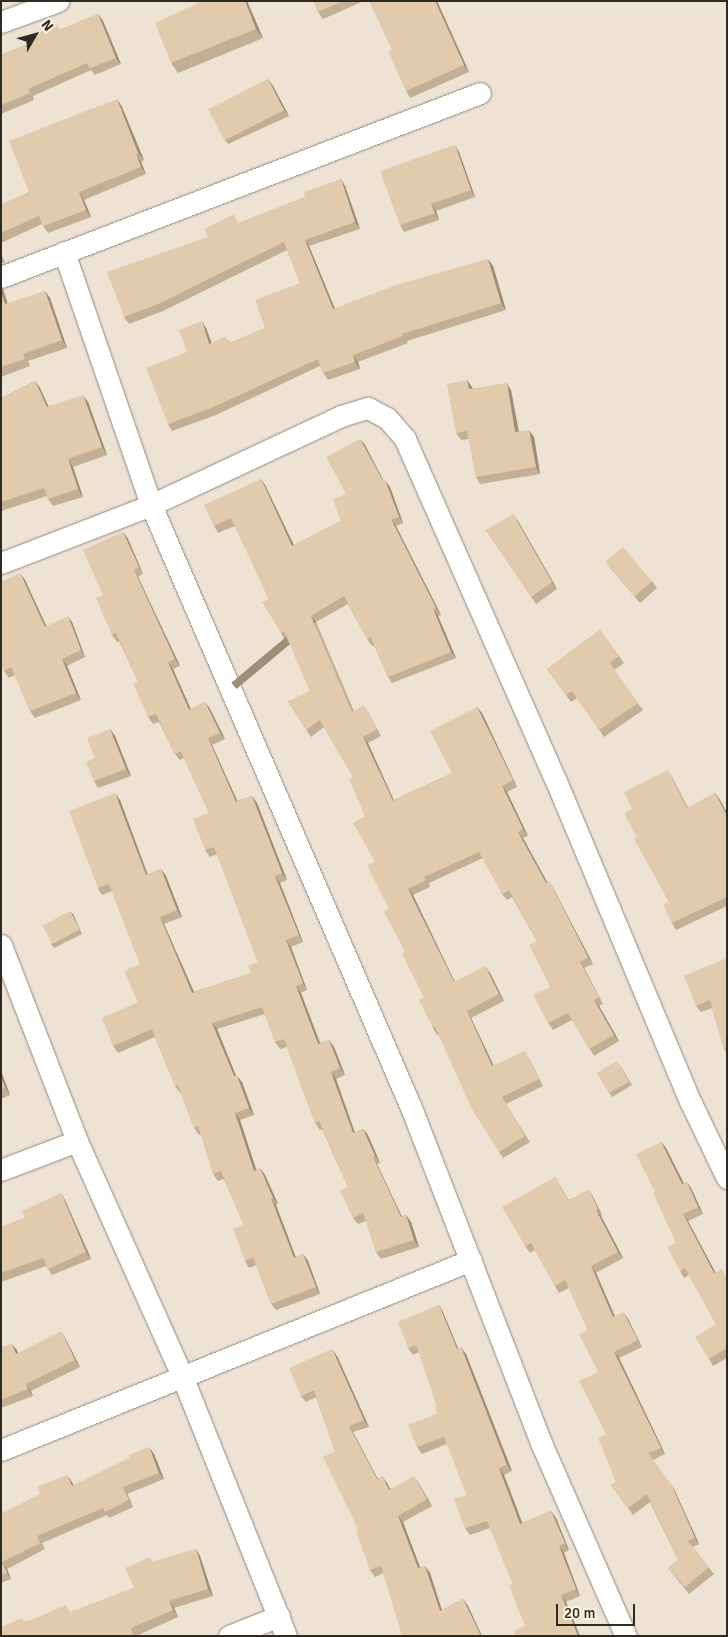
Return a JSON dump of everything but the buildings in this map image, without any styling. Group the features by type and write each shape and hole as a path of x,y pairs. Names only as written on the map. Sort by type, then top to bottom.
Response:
{"street":[{"path":"1,22 58,1"},
{"path":"1,277 480,93"},
{"path":"64,252 151,505 412,1110 542,1445 626,1636"},
{"path":"1,563 151,505 341,416 368,408 387,418 405,439 556,781 691,1103 727,1178"},
{"path":"1,945 77,1141 182,1376 282,1626 229,1636"},
{"path":"1,1170 77,1141"},
{"path":"1,1450 471,1260"}]}
